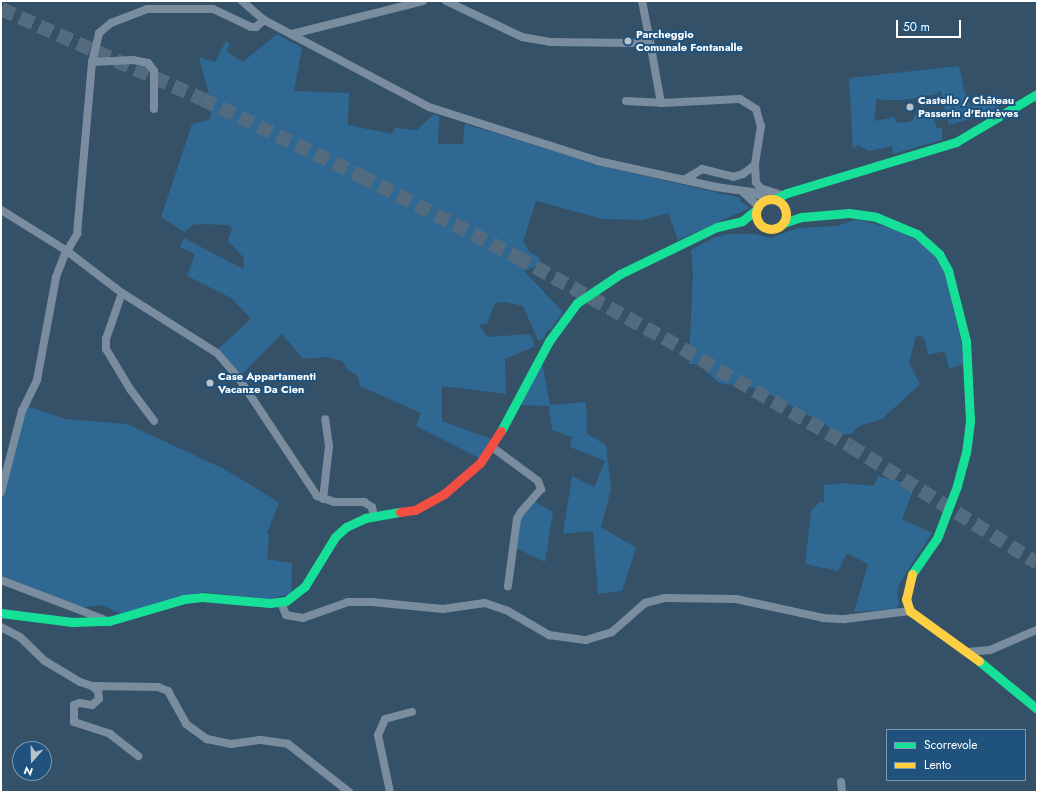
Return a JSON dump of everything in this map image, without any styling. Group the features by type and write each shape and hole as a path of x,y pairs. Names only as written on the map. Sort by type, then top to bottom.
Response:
{"street":[{"path":"242,1 264,20 429,107 591,159 684,180 775,198"},
{"path":"292,34 423,1"},
{"path":"446,1 500,28 533,40 650,42"},
{"path":"642,1 661,103"},
{"path":"1,492 22,411 36,380 56,277 67,251 77,234 92,62 96,41 104,28 139,10 213,9 251,27 256,27 264,20"},
{"path":"92,62 133,60 148,63 154,71 154,109"},
{"path":"1,613 72,622 109,621 184,599 202,596 281,603 297,595 305,586 335,537 346,527 356,521 415,510 444,494 480,463 492,447 542,354 577,303 620,274 717,228 733,224 749,217 757,208 775,198 967,138 1037,94"},
{"path":"626,101 661,103 740,99 756,109 762,126 755,165 756,182 760,188 775,198 786,209 802,217"},
{"path":"684,180 702,169 733,177 743,174 755,165"},
{"path":"783,223 790,198 800,190"},
{"path":"742,192 757,208 757,219 763,226"},
{"path":"1,210 67,251 122,293 202,342 230,366 300,473 317,496 323,499 364,502 372,507 374,517"},
{"path":"733,224 763,226 774,229 783,223 802,217 849,213 893,222 917,234 938,254 948,270 953,285 969,368 970,421 966,452 957,486 937,538 908,583 906,599 910,611 968,652 1037,709"},
{"path":"122,293 106,339 106,349 130,389 154,421"},
{"path":"323,499 330,446 325,419"},
{"path":"492,447 538,481 541,489 517,519 508,586"},
{"path":"1,580 77,611 109,621"},
{"path":"281,603 286,615 303,618 348,602 372,602 443,610 485,603 508,611 549,635 586,640 612,632 645,603 665,598 736,599 823,618 845,619 910,611"},
{"path":"1,627 16,634 33,652 56,669 80,682 92,686 158,687 168,691 186,724 198,734 231,744 266,740 288,744 349,792"},
{"path":"968,652 990,650 1037,630"},
{"path":"92,686 98,691 99,699 92,705 80,703 74,705 74,722 110,734 138,756"},
{"path":"390,792 378,735 384,719 412,712"},
{"path":"841,782 842,792"}],"shaded area":[{"path":"277,34 302,48 294,91 349,93 348,125 392,134 395,128 417,130 434,114 439,116 438,144 463,144 465,124 614,169 741,198 740,201 750,208 678,240 668,213 643,220 603,219 536,201 523,242 530,252 539,258 541,264 524,271 563,312 542,340 538,340 523,306 506,302 495,303 487,324 479,325 488,337 530,334 535,346 505,359 506,394 442,386 442,421 491,439 479,458 416,426 421,413 360,386 358,376 348,370 342,361 326,357 303,359 282,334 241,375 217,350 251,319 231,298 187,276 195,254 180,247 184,238 243,269 244,258 228,241 232,228 228,225 202,224 193,225 184,232 161,217 192,124 209,120 211,116 210,98 199,57 215,62 226,41 230,45 226,51 243,62"},
{"path":"959,66 965,93 971,106 1006,97 1008,103 999,106 1000,110 949,125 940,90 937,94 904,100 881,100 877,98 874,121 895,117 895,121 900,123 910,122 914,119 914,115 931,112 937,128 942,128 942,140 893,154 892,146 869,151 858,145 853,149 849,78"},
{"path":"858,219 899,231 918,241 933,254 944,272 962,345 963,364 949,369 945,351 928,355 925,340 921,336 916,336 909,363 920,384 882,419 859,426 851,434 843,434 769,394 753,388 719,383 698,364 689,364 693,272 691,250 715,237 729,234 755,234 771,238 798,228 837,226"},
{"path":"542,362 550,405 586,402 587,434 606,445 611,489 601,527 636,548 622,591 598,594 593,531 563,534 572,476 594,487 605,461 570,447 572,437 552,430 549,406 518,405"},
{"path":"27,406 65,419 127,424 224,469 272,498 279,503 267,533 269,534 267,559 292,563 291,594 268,599 203,592 121,614 102,605 81,608 1,575 1,498"},
{"path":"878,476 915,485 902,519 932,533 899,584 897,594 899,604 896,609 854,612 868,564 847,553 838,571 805,564 811,511 820,502 824,503 824,485 844,483 874,486"},
{"path":"533,501 553,512 545,562 516,548 521,518"}],"tunnel":[{"path":"1,9 202,99 361,176 517,257 664,338 850,446 1037,563"}],"traffic: fast":[{"path":"775,199 787,193 956,142 1037,94"},
{"path":"501,431 549,341 577,303 620,274 717,227 742,221 756,210"},
{"path":"783,223 802,217 849,213 876,217 917,234 939,254 948,270 966,341 970,421 966,452 957,486 937,538 912,574"},
{"path":"1,613 72,622 109,621 184,599 202,597 270,603 286,601 305,586 335,537 346,527 365,518 400,512"},
{"path":"979,661 1037,709"}],"traffic: slow":[{"path":"771,199 782,203 786,214 782,225 771,229 760,225 756,214 760,203 771,199"},
{"path":"912,574 906,599 910,611 979,661"}],"traffic: jam":[{"path":"400,512 415,510 444,494 480,463 501,431"}],"place":[{"name":"Parcheggio Comunale Fontanalle","path":"628,41"},
{"name":"Castello / Château Passerin d'Entrèves","path":"910,107"},
{"name":"Case Appartamenti Vacanze Da Cien","path":"210,383"}]}
